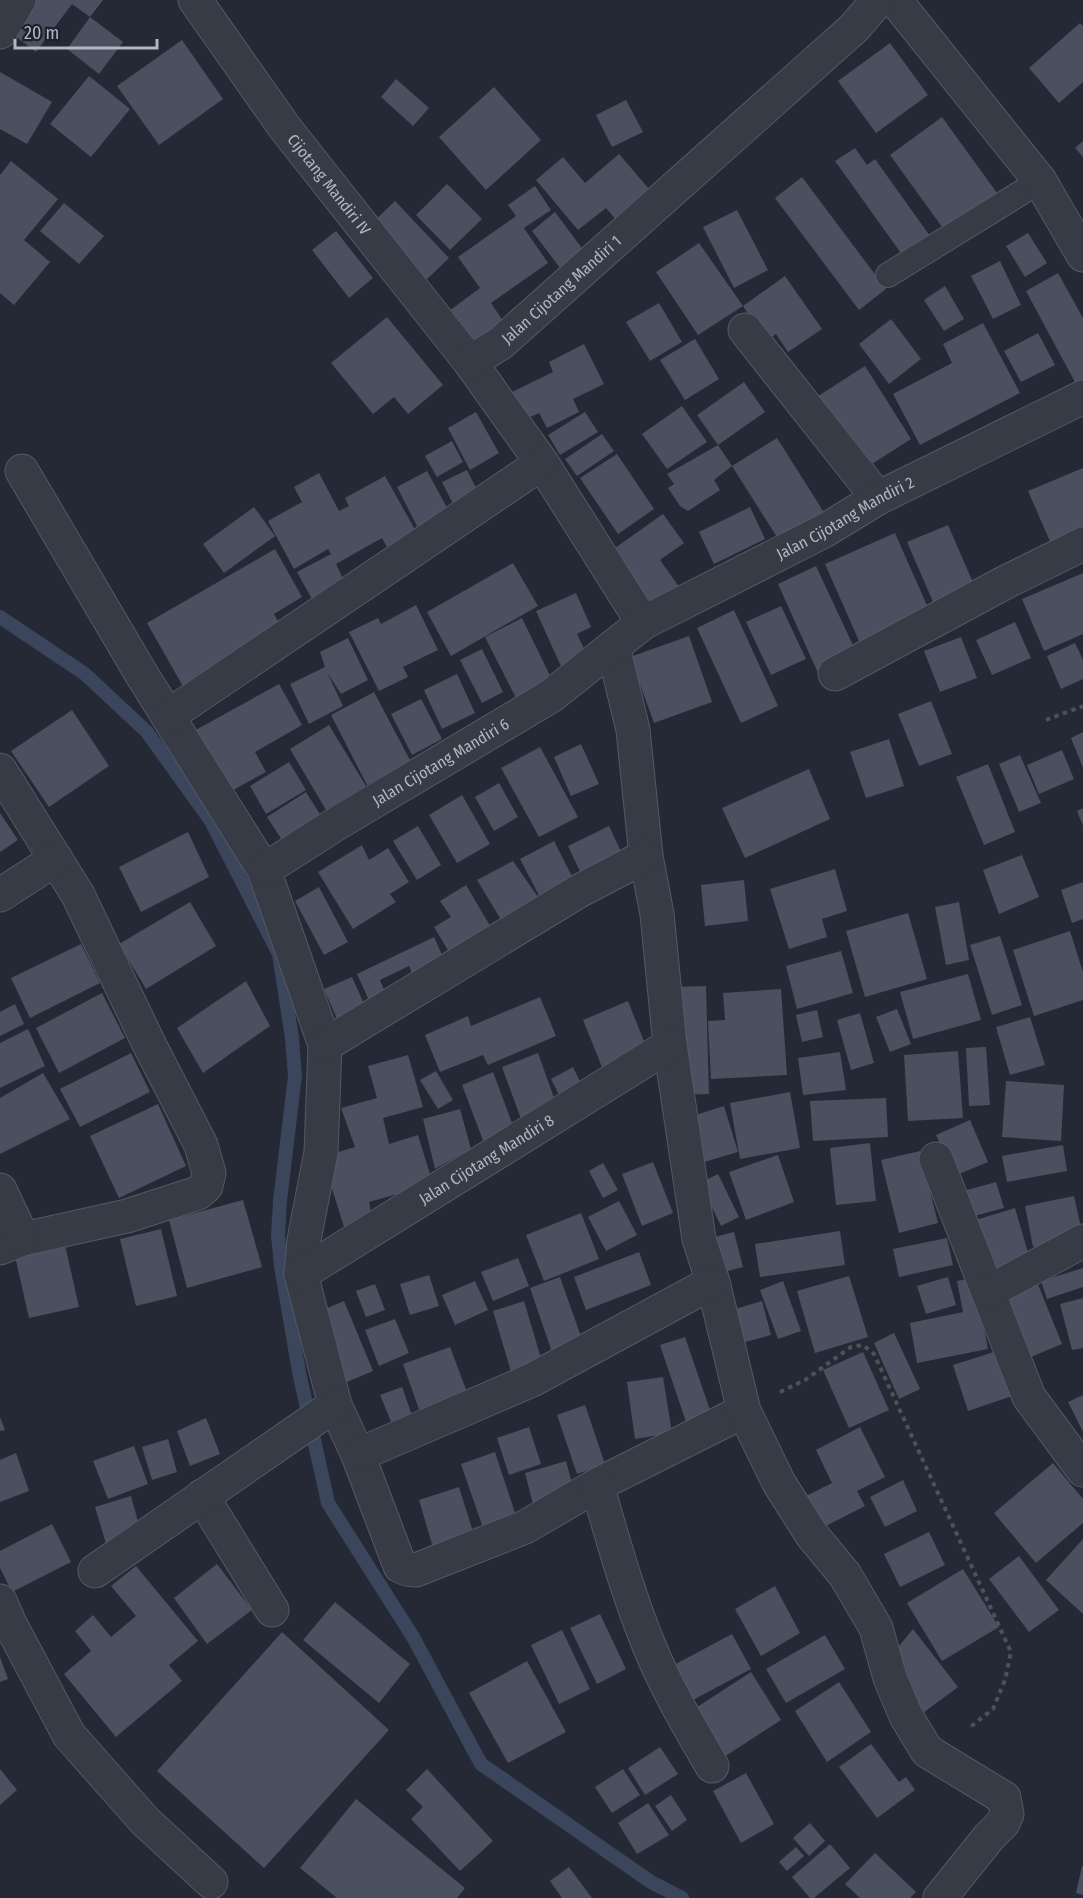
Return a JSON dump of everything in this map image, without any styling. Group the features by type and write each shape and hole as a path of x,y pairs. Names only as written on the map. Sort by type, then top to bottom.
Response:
{"street":[{"path":"0,32 19,0"},
{"name":"Cijotang Mandiri IV","path":"195,0 285,128 470,362"},
{"name":"Jalan Cijotang Mandiri 1","path":"470,362 501,343 854,28 878,0"},
{"path":"895,0 1040,181 1083,255"},
{"path":"745,330 878,498"},
{"path":"470,362 542,463 643,623"},
{"name":"Jalan Cijotang Mandiri 2","path":"613,646 643,623 824,531 878,498 1083,397"},
{"path":"168,716 542,463"},
{"path":"22,471 168,716 264,870 325,1045 321,1152 304,1240 301,1274 335,1405 358,1455 400,1566 416,1570 525,1527 597,1485 744,1411"},
{"path":"835,674 1004,583 1083,544"},
{"path":"613,646 633,730 646,856 657,914 670,1045 699,1239 713,1282 744,1411 779,1483 812,1535 845,1575 876,1628 890,1678 906,1716 927,1751 1004,1798 1007,1814 1003,1823 940,1898"},
{"name":"Jalan Cijotang Mandiri 6","path":"264,870 336,824 551,696 613,646"},
{"path":"0,770 78,895 149,1044 201,1145 209,1173 206,1186 198,1192 127,1216 11,1243 0,1190"},
{"path":"325,1045 579,891 646,856"},
{"path":"0,895 56,859"},
{"name":"Jalan Cijotang Mandiri 8","path":"301,1274 670,1045"},
{"path":"936,1159 1029,1397 1083,1470"},
{"path":"988,1292 1083,1241"},
{"path":"358,1455 532,1380 713,1282"},
{"path":"95,1571 335,1405"},
{"path":"597,1485 627,1587 651,1650 712,1766"},
{"path":"202,1496 272,1610"},
{"path":"0,1601 69,1735 145,1821 211,1882"}],"lane":[{"path":"888,275 1040,181"}],"path":[{"path":"1046,720 1083,706"},
{"path":"744,1411 805,1380 850,1347 863,1345 874,1354 1011,1652 1005,1680 993,1709 949,1744 927,1751"}],"building":[{"path":"29,0 103,0 90,17 72,4 36,52 7,30"},
{"path":"90,17 123,42 99,74 67,49"},
{"path":"1080,23 1083,26 1083,82 1059,103 1029,68"},
{"path":"182,40 223,99 159,145 117,86"},
{"path":"890,43 928,95 876,133 838,81"},
{"path":"0,72 52,102 27,144 0,129"},
{"path":"89,76 130,109 91,157 50,124"},
{"path":"396,79 429,108 413,126 381,97"},
{"path":"494,87 541,140 486,190 439,137"},
{"path":"626,100 643,132 612,147 596,115"},
{"path":"942,117 997,193 945,231 890,155"},
{"path":"1083,141 1083,157 1075,148"},
{"path":"855,148 867,165 875,159 930,236 903,256 835,161"},
{"path":"619,154 656,197 622,227 606,208 578,230 536,180 563,157 585,183"},
{"path":"11,161 58,199 24,240 50,262 14,305 0,293 0,175"},
{"path":"802,177 886,289 859,310 775,198"},
{"path":"447,184 482,219 450,250 416,215"},
{"path":"535,186 551,210 524,228 548,263 491,303 503,321 464,349 441,317 480,288 458,257 516,216 508,205"},
{"path":"395,201 449,258 422,284 368,227"},
{"path":"64,203 104,236 79,264 40,231"},
{"path":"737,210 768,270 734,288 703,227"},
{"path":"555,212 587,255 564,273 532,231"},
{"path":"336,231 373,278 349,298 312,250"},
{"path":"1028,233 1047,263 1025,277 1006,246"},
{"path":"699,243 743,306 698,335 656,272"},
{"path":"1000,261 1021,305 993,319 971,276"},
{"path":"1058,273 1083,318 1083,380 1076,384 1026,291"},
{"path":"785,276 822,329 788,352 776,334 766,341 743,306"},
{"path":"945,286 964,319 944,331 924,300"},
{"path":"659,303 682,342 650,361 626,322"},
{"path":"387,317 443,385 408,414 394,397 373,414 331,363"},
{"path":"891,319 921,359 889,384 859,344"},
{"path":"983,323 1020,393 920,445 893,394 952,363 943,344"},
{"path":"1038,333 1055,365 1021,382 1004,351"},
{"path":"695,339 719,379 685,400 660,360"},
{"path":"584,344 604,384 573,399 579,412 547,428 539,413 522,421 508,394 553,372 549,362"},
{"path":"865,366 911,439 861,471 815,398"},
{"path":"744,382 765,412 718,445 697,415"},
{"path":"682,406 707,442 667,469 642,434"},
{"path":"476,412 499,453 470,470 448,428"},
{"path":"585,412 598,432 560,455 548,435"},
{"path":"602,434 614,451 577,476 565,459"},
{"path":"777,438 825,514 780,542 732,466"},
{"path":"452,441 463,462 437,477 425,456"},
{"path":"718,445 732,466 714,480 720,490 688,511 680,506 668,488 674,484 667,474"},
{"path":"617,454 654,509 618,534 580,478"},
{"path":"1083,468 1083,533 1052,546 1028,491"},
{"path":"467,470 481,498 456,510 442,482"},
{"path":"427,471 450,513 419,530 397,487"},
{"path":"319,473 339,511 349,506 345,498 385,476 422,542 393,558 382,538 336,564 348,589 318,610 297,572 331,554 328,549 294,569 268,521 302,502 294,487"},
{"path":"254,507 275,536 224,573 203,544"},
{"path":"750,507 765,539 714,564 699,532"},
{"path":"663,514 684,543 660,560 682,591 650,613 608,553"},
{"path":"948,525 978,594 937,611 907,542"},
{"path":"895,533 933,619 863,650 825,564"},
{"path":"275,549 302,597 274,614 285,633 185,690 147,623"},
{"path":"513,563 538,606 451,656 427,612"},
{"path":"816,566 857,654 818,673 778,584"},
{"path":"1083,573 1083,634 1044,651 1022,599"},
{"path":"576,593 591,627 577,634 590,661 564,673 536,611"},
{"path":"416,605 438,650 403,667 408,677 379,691 349,632 378,618 381,624"},
{"path":"781,606 806,659 771,675 746,622"},
{"path":"734,610 778,706 741,723 697,628"},
{"path":"522,618 556,688 520,706 485,637"},
{"path":"1015,622 1031,658 992,675 976,640"},
{"path":"689,636 712,702 654,723 630,657"},
{"path":"961,637 977,678 940,692 924,651"},
{"path":"348,638 368,680 341,694 327,672 343,706 309,724 290,684 325,667 320,652"},
{"path":"1075,643 1083,660 1083,679 1061,689 1047,656"},
{"path":"482,649 503,692 482,703 460,660"},
{"path":"457,674 475,713 442,729 424,690"},
{"path":"279,684 302,725 255,752 266,772 226,794 192,732"},
{"path":"374,692 411,762 367,785 331,715"},
{"path":"421,699 442,739 412,755 391,714"},
{"path":"931,701 952,754 919,766 898,714"},
{"path":"72,710 109,766 49,807 11,751"},
{"path":"329,725 366,786 326,810 290,749"},
{"path":"1083,732 1083,768 1071,738"},
{"path":"889,739 904,786 866,798 850,752"},
{"path":"581,744 599,784 571,796 554,757"},
{"path":"540,747 578,817 539,837 501,768"},
{"path":"1062,750 1074,779 1039,794 1027,765"},
{"path":"1020,755 1041,803 1019,812 999,764"},
{"path":"289,762 306,790 266,814 250,786"},
{"path":"988,764 1015,832 984,845 956,777"},
{"path":"809,769 830,819 745,858 722,808"},
{"path":"499,783 518,817 494,831 475,797"},
{"path":"306,792 321,816 282,840 267,817"},
{"path":"462,795 490,844 457,863 429,815"},
{"path":"1083,808 1083,826 1077,811"},
{"path":"0,813 18,840 0,852"},
{"path":"418,826 441,865 417,880 393,841"},
{"path":"609,826 625,860 584,880 568,846"},
{"path":"188,832 209,877 141,912 119,867"},
{"path":"554,841 579,890 506,928 477,880 513,861 545,907 520,859"},
{"path":"362,845 369,860 388,848 409,882 390,894 396,902 353,929 318,872"},
{"path":"1022,855 1039,897 999,914 983,870"},
{"path":"835,869 847,911 822,919 827,937 789,949 770,889"},
{"path":"744,880 748,921 705,926 701,885"},
{"path":"1083,882 1083,919 1072,923 1061,890"},
{"path":"466,885 496,936 455,962 434,927 451,917 440,901"},
{"path":"319,887 348,942 324,955 295,901"},
{"path":"190,902 216,946 146,989 119,944"},
{"path":"959,902 969,960 946,965 935,907"},
{"path":"908,913 927,979 865,997 846,931"},
{"path":"1070,931 1083,972 1083,1000 1034,1016 1013,950"},
{"path":"1000,936 1022,1005 992,1015 970,945"},
{"path":"434,937 448,968 416,983 409,966 380,980 387,997 371,1005 357,974"},
{"path":"81,944 100,983 30,1018 11,978"},
{"path":"841,951 853,993 797,1009 786,966"},
{"path":"968,974 981,1020 913,1039 900,992"},
{"path":"352,977 369,1015 341,1028 324,989"},
{"path":"246,981 270,1026 203,1073 177,1028"},
{"path":"706,986 709,1094 679,1095 676,987"},
{"path":"781,989 787,1075 711,1079 708,1021 725,1020 723,993"},
{"path":"102,993 125,1038 59,1073 36,1028"},
{"path":"540,997 556,1036 488,1065 483,1055 440,1072 425,1035 468,1016 471,1026"},
{"path":"628,1001 649,1054 604,1072 583,1020"},
{"path":"15,1004 24,1024 0,1036 0,1012"},
{"path":"897,1009 911,1044 890,1052 876,1017"},
{"path":"817,1010 823,1037 802,1042 796,1015"},
{"path":"860,1013 874,1063 851,1070 837,1020"},
{"path":"1030,1017 1045,1065 1010,1075 996,1027"},
{"path":"28,1029 45,1066 0,1088 0,1043"},
{"path":"986,1047 990,1105 969,1106 966,1048"},
{"path":"958,1051 963,1118 908,1121 904,1055"},
{"path":"840,1052 846,1090 803,1095 798,1058"},
{"path":"131,1053 150,1092 80,1127 60,1089"},
{"path":"538,1053 557,1106 521,1119 502,1067"},
{"path":"408,1055 423,1107 383,1118 389,1144 418,1135 433,1184 369,1202 372,1217 345,1230 322,1157 355,1147 341,1108 377,1098 368,1066"},
{"path":"573,1067 584,1090 562,1101 551,1079"},
{"path":"436,1071 453,1100 438,1109 420,1080"},
{"path":"493,1072 515,1131 484,1143 462,1085"},
{"path":"43,1073 70,1119 0,1154 0,1098"},
{"path":"1006,1081 1064,1085 1061,1141 1002,1137"},
{"path":"790,1092 800,1148 740,1159 730,1103"},
{"path":"886,1098 888,1137 813,1141 810,1101"},
{"path":"158,1104 186,1166 119,1198 90,1136"},
{"path":"724,1106 738,1152 694,1165 683,1119"},
{"path":"460,1109 471,1149 435,1169 423,1119"},
{"path":"970,1120 988,1162 954,1176 936,1135"},
{"path":"870,1143 876,1201 836,1205 830,1148"},
{"path":"1063,1145 1067,1171 1007,1182 1002,1156"},
{"path":"920,1151 938,1223 899,1233 881,1160"},
{"path":"778,1155 794,1202 746,1220 729,1172"},
{"path":"653,1162 673,1213 642,1226 622,1174"},
{"path":"603,1163 618,1190 603,1198 589,1171"},
{"path":"718,1174 739,1217 721,1226 700,1183"},
{"path":"996,1182 1004,1208 963,1219 956,1193"},
{"path":"1074,1196 1083,1237 1033,1247 1025,1206"},
{"path":"243,1200 262,1267 187,1288 169,1220"},
{"path":"619,1201 637,1235 606,1251 588,1217"},
{"path":"1015,1208 1032,1266 985,1279 969,1222"},
{"path":"581,1213 599,1259 544,1281 526,1235"},
{"path":"161,1229 177,1296 136,1306 120,1239"},
{"path":"840,1231 845,1265 760,1277 755,1244"},
{"path":"734,1232 743,1267 716,1274 707,1239"},
{"path":"947,1238 953,1265 899,1277 893,1249"},
{"path":"65,1245 79,1307 29,1318 15,1256"},
{"path":"639,1252 651,1285 586,1310 574,1277"},
{"path":"518,1258 529,1286 493,1301 481,1272"},
{"path":"1083,1268 1083,1287 1047,1299 1041,1281"},
{"path":"429,1275 439,1306 410,1315 400,1284"},
{"path":"849,1276 868,1337 815,1353 797,1291"},
{"path":"560,1277 584,1345 553,1355 530,1288"},
{"path":"948,1277 956,1305 926,1314 917,1286"},
{"path":"1035,1277 1062,1344 1019,1362 993,1295"},
{"path":"974,1278 988,1349 917,1363 910,1323 963,1312 957,1281"},
{"path":"475,1281 488,1310 455,1325 442,1295"},
{"path":"783,1281 801,1331 778,1339 760,1290"},
{"path":"375,1284 385,1310 366,1317 356,1291"},
{"path":"1083,1298 1083,1348 1072,1350 1060,1304"},
{"path":"344,1301 373,1371 342,1384 313,1314"},
{"path":"524,1301 543,1365 512,1375 493,1311"},
{"path":"762,1301 771,1335 734,1345 725,1312"},
{"path":"395,1319 409,1353 379,1366 365,1330"},
{"path":"894,1333 920,1389 899,1399 874,1343"},
{"path":"685,1337 711,1413 686,1422 660,1345"},
{"path":"450,1347 470,1400 422,1418 403,1364"},
{"path":"1000,1350 1015,1395 968,1411 953,1365"},
{"path":"863,1352 889,1410 849,1428 823,1370"},
{"path":"663,1377 672,1433 635,1439 627,1382"},
{"path":"402,1387 412,1415 392,1424 380,1395"},
{"path":"1083,1395 1083,1432 1068,1402"},
{"path":"585,1405 605,1464 577,1474 557,1415"},
{"path":"0,1417 5,1430 0,1431"},
{"path":"206,1418 220,1454 190,1466 177,1431"},
{"path":"529,1427 541,1464 509,1475 497,1438"},
{"path":"860,1427 885,1477 857,1491 865,1506 818,1530 802,1498 832,1483 816,1450"},
{"path":"168,1439 177,1472 152,1480 142,1447"},
{"path":"134,1446 148,1484 108,1499 93,1461"},
{"path":"495,1452 517,1519 484,1531 461,1464"},
{"path":"16,1453 29,1491 0,1502 0,1460"},
{"path":"566,1461 574,1491 533,1504 525,1473"},
{"path":"1053,1463 1083,1499 1083,1523 1036,1563 994,1513"},
{"path":"903,1480 917,1511 885,1527 870,1497"},
{"path":"459,1487 475,1538 434,1551 419,1500"},
{"path":"131,1496 142,1536 107,1547 95,1507"},
{"path":"52,1524 71,1562 12,1592 0,1568 0,1551"},
{"path":"929,1532 945,1565 900,1587 884,1554"},
{"path":"1083,1539 1083,1614 1046,1580"},
{"path":"1019,1556 1059,1610 1029,1632 989,1579"},
{"path":"217,1564 252,1610 207,1644 174,1598"},
{"path":"136,1566 198,1641 169,1665 182,1681 116,1737 64,1674 91,1651 75,1631 93,1615 111,1637 136,1616 111,1586"},
{"path":"963,1569 999,1627 942,1661 907,1603"},
{"path":"775,1586 800,1633 761,1656 735,1609"},
{"path":"335,1602 410,1664 379,1703 303,1640"},
{"path":"600,1614 626,1669 597,1684 570,1628"},
{"path":"913,1629 958,1687 923,1713 886,1662"},
{"path":"562,1630 590,1689 559,1704 531,1645"},
{"path":"282,1632 389,1730 264,1868 157,1771"},
{"path":"732,1634 751,1669 691,1701 672,1666"},
{"path":"825,1635 845,1669 786,1703 766,1669"},
{"path":"0,1657 8,1679 0,1682"},
{"path":"527,1661 566,1732 508,1763 469,1693"},
{"path":"751,1672 781,1720 721,1759 691,1711"},
{"path":"839,1682 871,1732 827,1762 795,1711"},
{"path":"871,1744 899,1782 906,1777 915,1790 877,1818 839,1767"},
{"path":"660,1747 678,1774 645,1795 628,1768"},
{"path":"0,1769 17,1790 0,1805"},
{"path":"427,1769 493,1841 460,1871 411,1819 423,1807 406,1790"},
{"path":"623,1769 640,1795 612,1813 595,1787"},
{"path":"746,1773 774,1824 741,1843 713,1791"},
{"path":"671,1795 687,1820 672,1831 655,1806"},
{"path":"356,1799 465,1888 457,1898 337,1898 300,1868"},
{"path":"648,1803 669,1835 637,1854 618,1823"},
{"path":"810,1823 825,1841 809,1856 793,1838"},
{"path":"830,1844 850,1868 814,1898 810,1898 792,1877"},
{"path":"796,1847 804,1856 787,1871 779,1862"},
{"path":"875,1853 916,1892 910,1898 860,1898 845,1884"},
{"path":"1083,1866 1083,1895 1076,1893"},
{"path":"569,1867 592,1898 562,1898 550,1881"}],"waterway":[{"path":"0,617 85,674 147,732 211,821 279,954 292,1038 295,1076 278,1235 299,1372 328,1503 413,1637 481,1764 651,1882 682,1898"}]}
